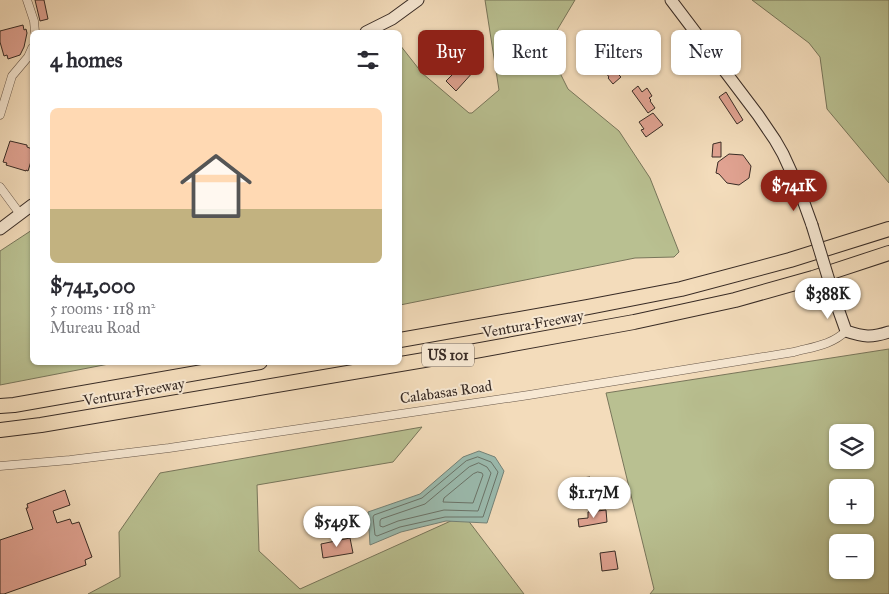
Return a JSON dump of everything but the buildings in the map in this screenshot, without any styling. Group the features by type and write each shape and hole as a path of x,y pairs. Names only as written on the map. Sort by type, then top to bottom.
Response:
{"highway":[{"name":"Ventura Freeway","path":"402,340 681,289 790,260 889,229"},
{"name":"Ventura Freeway","path":"402,363 634,322 735,300 813,278 889,253"},
{"name":"Ventura Freeway","path":"0,406 243,365"},
{"name":"Ventura Freeway","path":"0,430 41,425 393,365"}],"main road":[{"path":"370,30 392,19 418,0"},
{"path":"670,0 758,115 783,154 799,189 812,225 846,331 865,337 889,332"},
{"path":"0,229 30,206"}],"street":[{"path":"27,0 35,30"},
{"path":"0,116 12,76 30,52"},
{"path":"0,187 20,214"},
{"name":"Calabasas Road","path":"0,466 169,448 548,392 794,352 833,341 846,331"}],"green space":[{"path":"485,0 575,0 557,30 494,30 494,58"},
{"path":"752,0 889,0 889,183 827,109 820,57 809,43"},
{"path":"402,48 418,68 418,75 424,75 469,113 472,113 499,90 497,75 561,75 568,89 619,131 650,178 679,252 674,257 635,258 402,305"},
{"path":"30,231 30,365 104,365 0,385 0,251"},
{"path":"889,349 889,594 650,594 654,589 606,393"},
{"path":"422,427 393,462 257,485 259,551 300,589 464,515 524,594 88,594 120,577 119,532 160,473"}],"water":[{"path":"479,451 495,457 504,471 487,523 446,521 401,532 370,545 368,512 420,494 463,457"}]}
